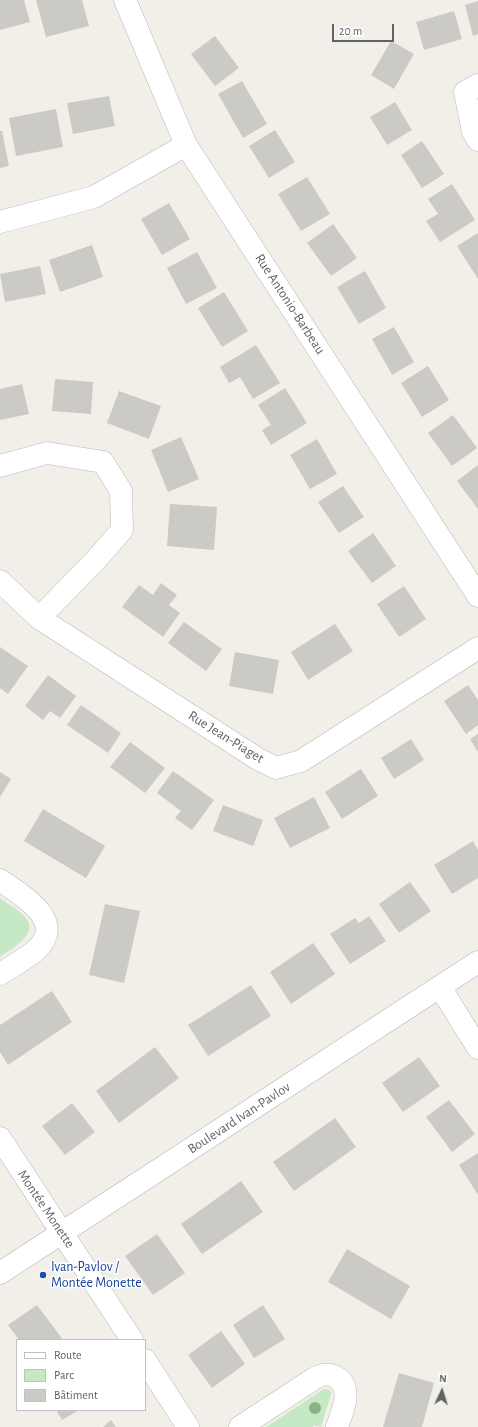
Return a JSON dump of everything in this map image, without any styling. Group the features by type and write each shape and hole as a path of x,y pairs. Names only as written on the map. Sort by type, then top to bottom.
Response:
{"street":[{"name":"Rue Antonio-Barbeau","path":"125,0 186,145 478,596"},
{"path":"478,85 465,92 473,132 478,140"},
{"path":"0,222 94,197 186,145"},
{"path":"0,466 47,453 103,462 121,491 122,530 94,562 39,618"},
{"name":"Rue Jean-Piaget","path":"0,581 39,618 258,759 276,768 301,761 478,648"},
{"path":"0,880 38,908 44,918 46,929 43,940 37,949 0,974"},
{"name":"Boulevard Ivan-Pavlov","path":"0,1273 478,962"},
{"path":"440,987 478,1048"},
{"name":"Montée Monette","path":"0,1138 131,1339"},
{"path":"146,1362 188,1427"},
{"path":"240,1427 312,1380 319,1376 329,1374 341,1382 345,1390 345,1400 337,1427"}],"green space":[{"path":"0,898 23,915 28,922 29,928 27,934 18,945 0,957"},
{"path":"324,1389 330,1390 331,1394 321,1427 313,1425 313,1427 266,1427"}],"building":[{"path":"0,0 24,0 30,22 0,30"},
{"path":"36,0 82,0 89,26 46,37"},
{"path":"478,1 478,34 473,36 465,5"},
{"path":"454,11 462,39 424,50 416,22"},
{"path":"215,36 239,68 215,86 191,54"},
{"path":"391,41 414,54 394,89 371,75"},
{"path":"242,81 267,124 243,138 218,94"},
{"path":"109,96 115,126 73,134 67,103"},
{"path":"395,102 412,130 387,145 370,117"},
{"path":"56,109 63,147 16,156 9,118"},
{"path":"275,130 295,162 269,178 249,146"},
{"path":"0,131 2,131 9,166 0,168"},
{"path":"422,141 444,174 422,188 401,155"},
{"path":"307,177 330,214 301,231 278,194"},
{"path":"452,184 475,220 440,242 426,221 438,214 428,199"},
{"path":"169,203 190,239 162,255 141,219"},
{"path":"333,224 357,258 331,276 307,243"},
{"path":"478,233 478,279 457,246"},
{"path":"92,245 103,277 60,292 49,260"},
{"path":"197,252 217,288 186,304 167,268"},
{"path":"40,266 46,294 5,302 0,274"},
{"path":"365,271 386,308 359,324 337,287"},
{"path":"224,292 248,331 222,347 198,308"},
{"path":"394,327 414,362 392,375 372,339"},
{"path":"256,345 280,383 253,399 240,377 229,383 220,367"},
{"path":"428,366 449,400 422,417 401,383"},
{"path":"55,379 93,382 91,414 52,411"},
{"path":"22,384 29,414 0,420 0,389"},
{"path":"285,388 307,423 271,445 262,430 271,425 258,405"},
{"path":"119,391 161,406 149,439 107,423"},
{"path":"453,415 477,448 452,466 428,433"},
{"path":"181,437 199,479 168,492 151,450"},
{"path":"317,439 337,474 310,489 290,455"},
{"path":"478,465 478,509 457,481"},
{"path":"343,486 364,517 339,533 318,502"},
{"path":"170,504 217,507 214,550 167,546"},
{"path":"373,533 396,566 372,583 348,551"},
{"path":"161,583 177,595 169,605 180,613 163,637 122,607 139,585 153,595"},
{"path":"404,586 426,619 399,637 377,604"},
{"path":"184,622 222,649 206,671 168,643"},
{"path":"335,624 353,651 308,680 291,652"},
{"path":"0,647 28,666 8,694 0,688"},
{"path":"235,652 279,660 273,694 229,686"},
{"path":"48,675 76,696 60,718 50,711 43,720 25,706"},
{"path":"468,685 478,700 478,725 466,734 444,701"},
{"path":"81,705 121,733 108,753 67,725"},
{"path":"478,734 478,752 470,739"},
{"path":"411,739 424,760 394,779 381,758"},
{"path":"130,742 165,768 145,793 110,767"},
{"path":"361,769 378,796 342,819 325,792"},
{"path":"173,771 214,800 192,830 175,818 181,811 157,793"},
{"path":"0,772 11,779 0,797"},
{"path":"314,797 330,828 290,848 274,818"},
{"path":"223,805 263,820 253,846 213,831"},
{"path":"43,809 105,846 86,878 24,841"},
{"path":"473,841 478,850 478,878 452,894 434,865"},
{"path":"410,882 431,911 399,933 379,904"},
{"path":"105,904 140,911 124,983 89,975"},
{"path":"369,916 386,941 350,964 330,934 355,918 359,923"},
{"path":"313,943 335,974 291,1004 270,972"},
{"path":"251,985 271,1016 208,1056 188,1025"},
{"path":"52,991 72,1022 8,1065 0,1052 0,1025"},
{"path":"155,1047 179,1078 119,1123 96,1091"},
{"path":"419,1057 440,1086 403,1112 382,1083"},
{"path":"449,1100 475,1134 452,1152 426,1117"},
{"path":"72,1103 95,1132 65,1155 42,1126"},
{"path":"335,1118 356,1147 294,1191 273,1162"},
{"path":"478,1153 478,1195 459,1165"},
{"path":"241,1181 263,1212 202,1254 181,1224"},
{"path":"157,1234 185,1273 153,1295 125,1256"},
{"path":"347,1249 410,1286 391,1319 328,1282"},
{"path":"37,1305 62,1339 18,1339 8,1325"},
{"path":"263,1305 285,1339 254,1358 233,1325"},
{"path":"221,1331 245,1364 212,1388 188,1355"},
{"path":"399,1373 434,1383 422,1427 383,1427"},
{"path":"57,1411 77,1411 62,1420"},
{"path":"111,1420 116,1427 103,1427"}],"place":[{"name":"Ivan-Pavlov / Montée Monette","path":"43,1275"}]}
